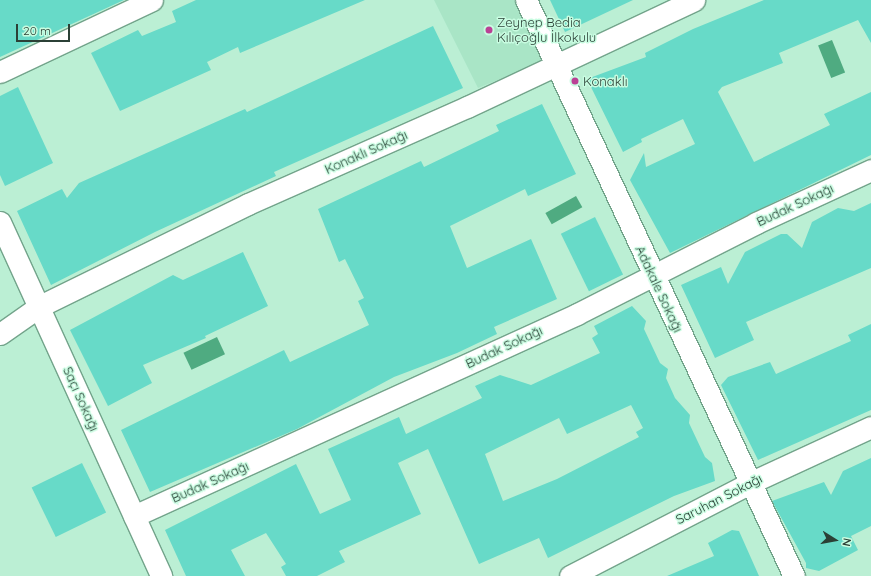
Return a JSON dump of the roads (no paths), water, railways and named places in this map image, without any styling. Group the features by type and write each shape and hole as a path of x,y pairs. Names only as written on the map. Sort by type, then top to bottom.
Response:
{"street":[{"path":"0,72 152,0"},
{"name":"Adakale Sokağı","path":"526,0 558,63 652,277 752,482 794,576"},
{"name":"Konaklı Sokağı","path":"0,334 40,306 248,204 694,0"},
{"name":"Budak Sokağı","path":"134,516 652,277 756,222 871,170"},
{"name":"Saçı Sokağı","path":"0,222 40,306 162,576"},
{"name":"Saruhan Sokağı","path":"570,576 752,482 871,427"}],"place":[{"name":"Zeynep Bedia Kılıçoğlu İlkokulu","path":"489,30"},
{"name":"Konaklı","path":"575,81"}]}
